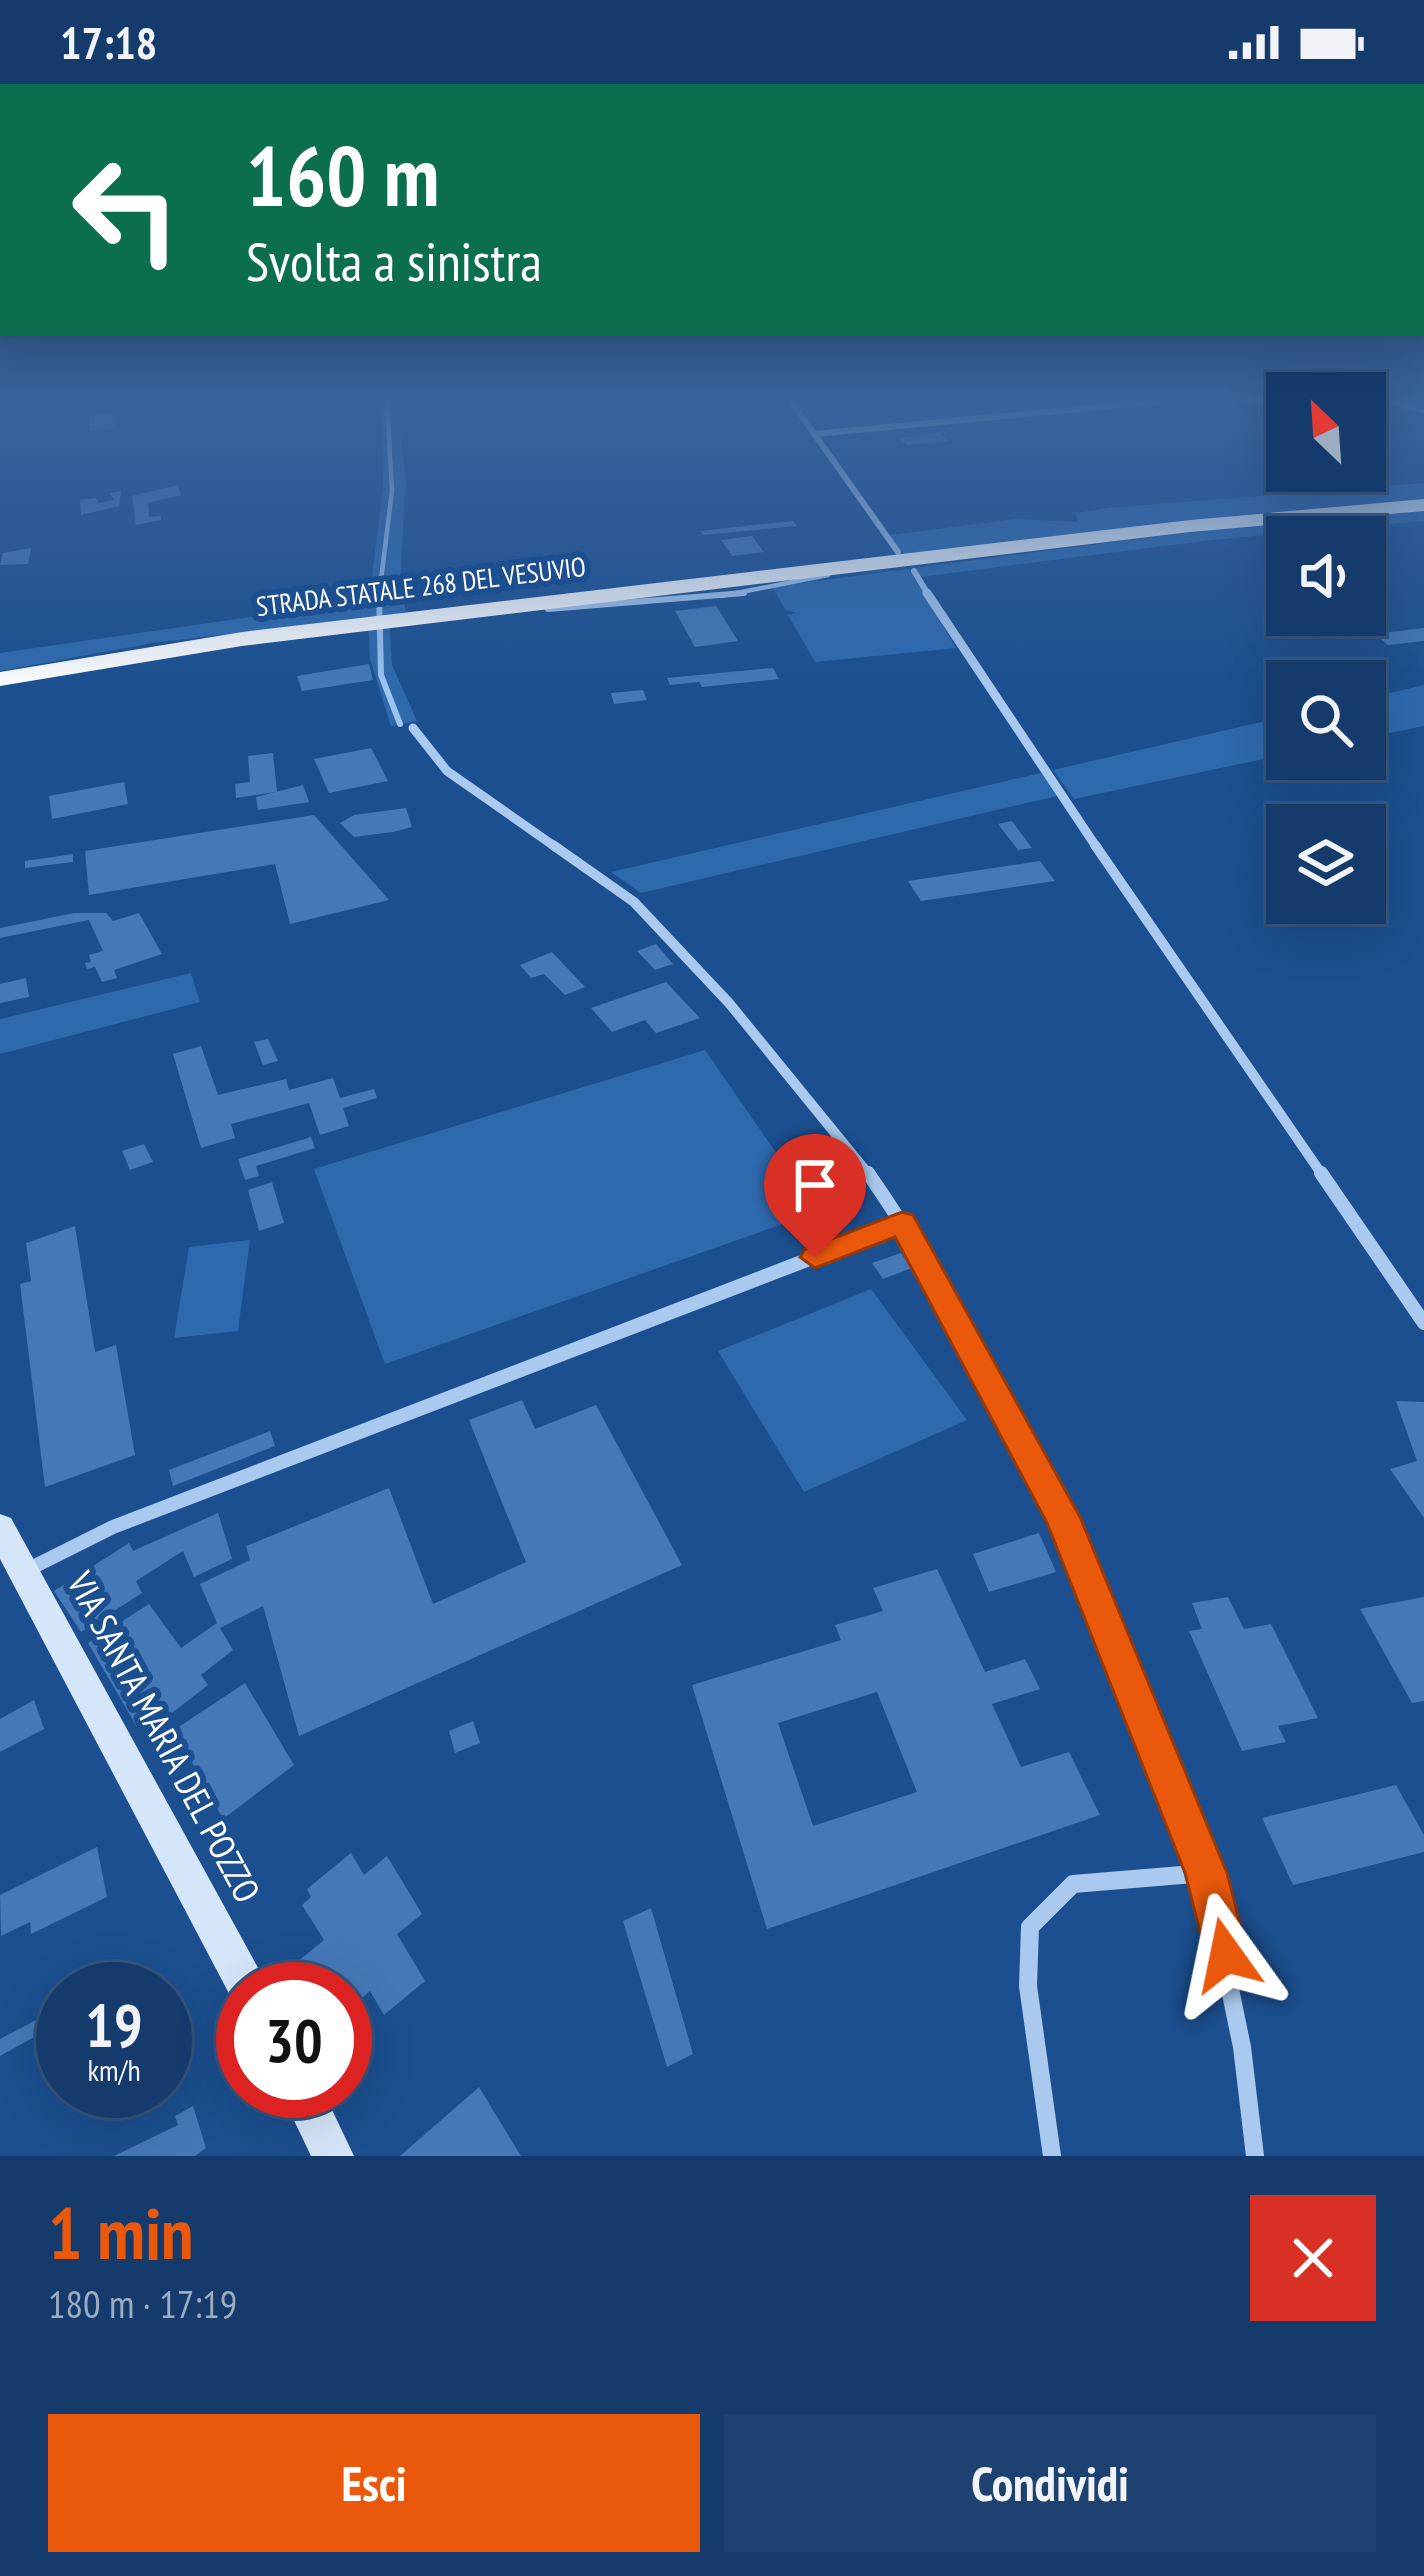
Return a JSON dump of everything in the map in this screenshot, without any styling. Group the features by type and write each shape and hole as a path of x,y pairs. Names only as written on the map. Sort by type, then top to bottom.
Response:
{"highway":[{"name":"STRADA STATALE 268 DEL VESUVIO","path":"0,680 168,649 409,619 920,564 1259,518 1424,506"}],"street":[{"path":"859,498 898,552"},
{"path":"920,564 960,650 1424,1323"},
{"path":"413,728 447,771 634,902 756,1036 860,1162 902,1223 1062,1517 1206,1873 1226,1955 1255,2156"},
{"path":"24,1572 113,1527 902,1223"},
{"name":"VIA SANTA MARIA DEL POZZO","path":"0,1528 233,1962"},
{"path":"1052,2156 1028,1986 1030,1927 1073,1884 1206,1873"},
{"path":"314,2118 333,2156"}],"shaded area":[{"path":"382,498 405,498 400,584 406,612 389,615 392,665 417,721 391,726 370,659 368,617 153,643 0,671 0,653 369,600"},
{"path":"1238,498 1424,498 904,554 889,535 1017,519 1078,522 1075,513"},
{"path":"1424,510 1424,521 1386,524 1386,516 1330,516"},
{"path":"1266,522 1266,535 920,577 914,568"},
{"path":"909,569 956,648 815,662 788,615 797,613 786,610 772,587"},
{"path":"1424,685 1424,726 1386,734 1386,694"},
{"path":"1266,721 1266,758 1074,799 1053,770"},
{"path":"1041,773 1057,796 641,893 611,872"},
{"path":"191,973 200,1002 0,1054 0,1019"},
{"path":"705,1050 817,1212 385,1364 314,1169"},
{"path":"250,1240 238,1331 174,1338 189,1247"},
{"path":"871,1289 967,1420 804,1492 718,1351"}],"building":[{"path":"120,498 119,506 81,515 80,500"},
{"path":"132,498 170,498 148,503 149,517 161,516 161,520 136,525"},
{"path":"793,521 797,526 703,535 700,531"},
{"path":"752,536 764,552 732,556 721,540"},
{"path":"31,548 28,564 0,565 3,553"},
{"path":"716,606 738,641 695,647 675,611"},
{"path":"1424,628 1424,641 1388,645 1377,636"},
{"path":"369,664 373,680 302,691 297,676"},
{"path":"773,668 779,679 702,687 699,682 670,685 667,678"},
{"path":"643,690 647,700 614,704 611,693"},
{"path":"371,748 388,781 329,793 314,759"},
{"path":"273,753 277,792 236,798 235,784 250,782 248,756"},
{"path":"124,782 128,804 52,819 49,796"},
{"path":"303,785 309,802 258,810 256,797"},
{"path":"406,808 412,827 393,832 354,837 340,823 354,815"},
{"path":"314,815 389,900 290,924 275,864 89,895 85,851"},
{"path":"1012,821 1032,848 1018,850 998,824"},
{"path":"73,854 73,862 25,868 25,861"},
{"path":"1040,861 1055,881 921,901 908,881"},
{"path":"74,913 106,913 113,921 139,913 162,954 114,970 117,978 102,982 95,967 87,969 85,963 91,962 89,955 103,951 89,920 0,938 0,928"},
{"path":"656,944 673,964 655,970 637,951"},
{"path":"552,952 585,987 565,995 544,974 531,978 520,965"},
{"path":"26,978 29,997 0,1003 0,984"},
{"path":"666,982 700,1018 656,1033 645,1020 612,1032 591,1008"},
{"path":"268,1039 278,1061 263,1065 254,1042"},
{"path":"201,1046 218,1095 286,1079 289,1090 333,1078 340,1098 374,1089 377,1098 343,1108 349,1126 320,1135 309,1103 231,1124 235,1138 201,1148 173,1054"},
{"path":"311,1137 315,1148 256,1166 259,1176 245,1180 238,1159"},
{"path":"144,1144 153,1162 130,1170 122,1151"},
{"path":"272,1182 284,1223 259,1231 248,1190"},
{"path":"75,1226 95,1352 116,1345 135,1455 45,1487 20,1284 31,1281 26,1243"},
{"path":"828,1228 836,1240 811,1249 804,1237"},
{"path":"901,1253 912,1268 883,1279 872,1263"},
{"path":"522,1400 535,1429 596,1405 682,1565 299,1736 263,1606 220,1628 233,1650 201,1675 208,1685 168,1716 164,1710 137,1727 88,1643 149,1604 181,1648 217,1623 200,1584 250,1560 246,1546 389,1488 433,1604 526,1562 469,1420"},
{"path":"1396,1401 1424,1402 1424,1518 1390,1469 1417,1461"},
{"path":"270,1431 275,1446 173,1486 169,1470"},
{"path":"218,1513 232,1559 194,1577 183,1551 136,1581 142,1593 81,1632 54,1591 129,1543 133,1551"},
{"path":"1039,1533 1056,1572 989,1592 973,1554"},
{"path":"937,1569 985,1672 1025,1659 1040,1689 992,1704 1021,1767 1069,1752 1100,1815 767,1929 692,1685 841,1640 835,1625 883,1611 873,1588","holes":["877,1692 917,1792 813,1826 778,1723"]},
{"path":"1228,1597 1244,1629 1271,1624 1318,1718 1278,1726 1286,1742 1242,1751 1189,1631 1202,1629 1192,1603"},
{"path":"1424,1597 1424,1701 1412,1703 1360,1609"},
{"path":"245,1683 294,1765 223,1819 174,1730"},
{"path":"34,1700 44,1729 0,1752 0,1719"},
{"path":"473,1721 480,1743 455,1753 449,1731"},
{"path":"1396,1785 1424,1835 1424,1852 1293,1885 1262,1818"},
{"path":"97,1847 107,1897 31,1934 30,1922 1,1936 0,1895"},
{"path":"351,1853 364,1875 387,1856 422,1914 397,1934 425,1981 384,2015 372,1994 372,1962 297,1962 324,1940 302,1905 311,1897 307,1889"},
{"path":"651,1908 693,2054 667,2067 623,1921"},
{"path":"36,2020 36,2036 0,2056 0,2039"},
{"path":"479,2087 521,2156 400,2156"},
{"path":"192,2107 206,2148 195,2156 114,2156 178,2125 176,2118 192,2118"}],"waterway":[{"path":"379,596 391,498"},
{"path":"379,596 381,675 400,724"}],"route":[{"path":"815,1257 902,1223 1062,1517 1206,1873 1226,1955"}]}
